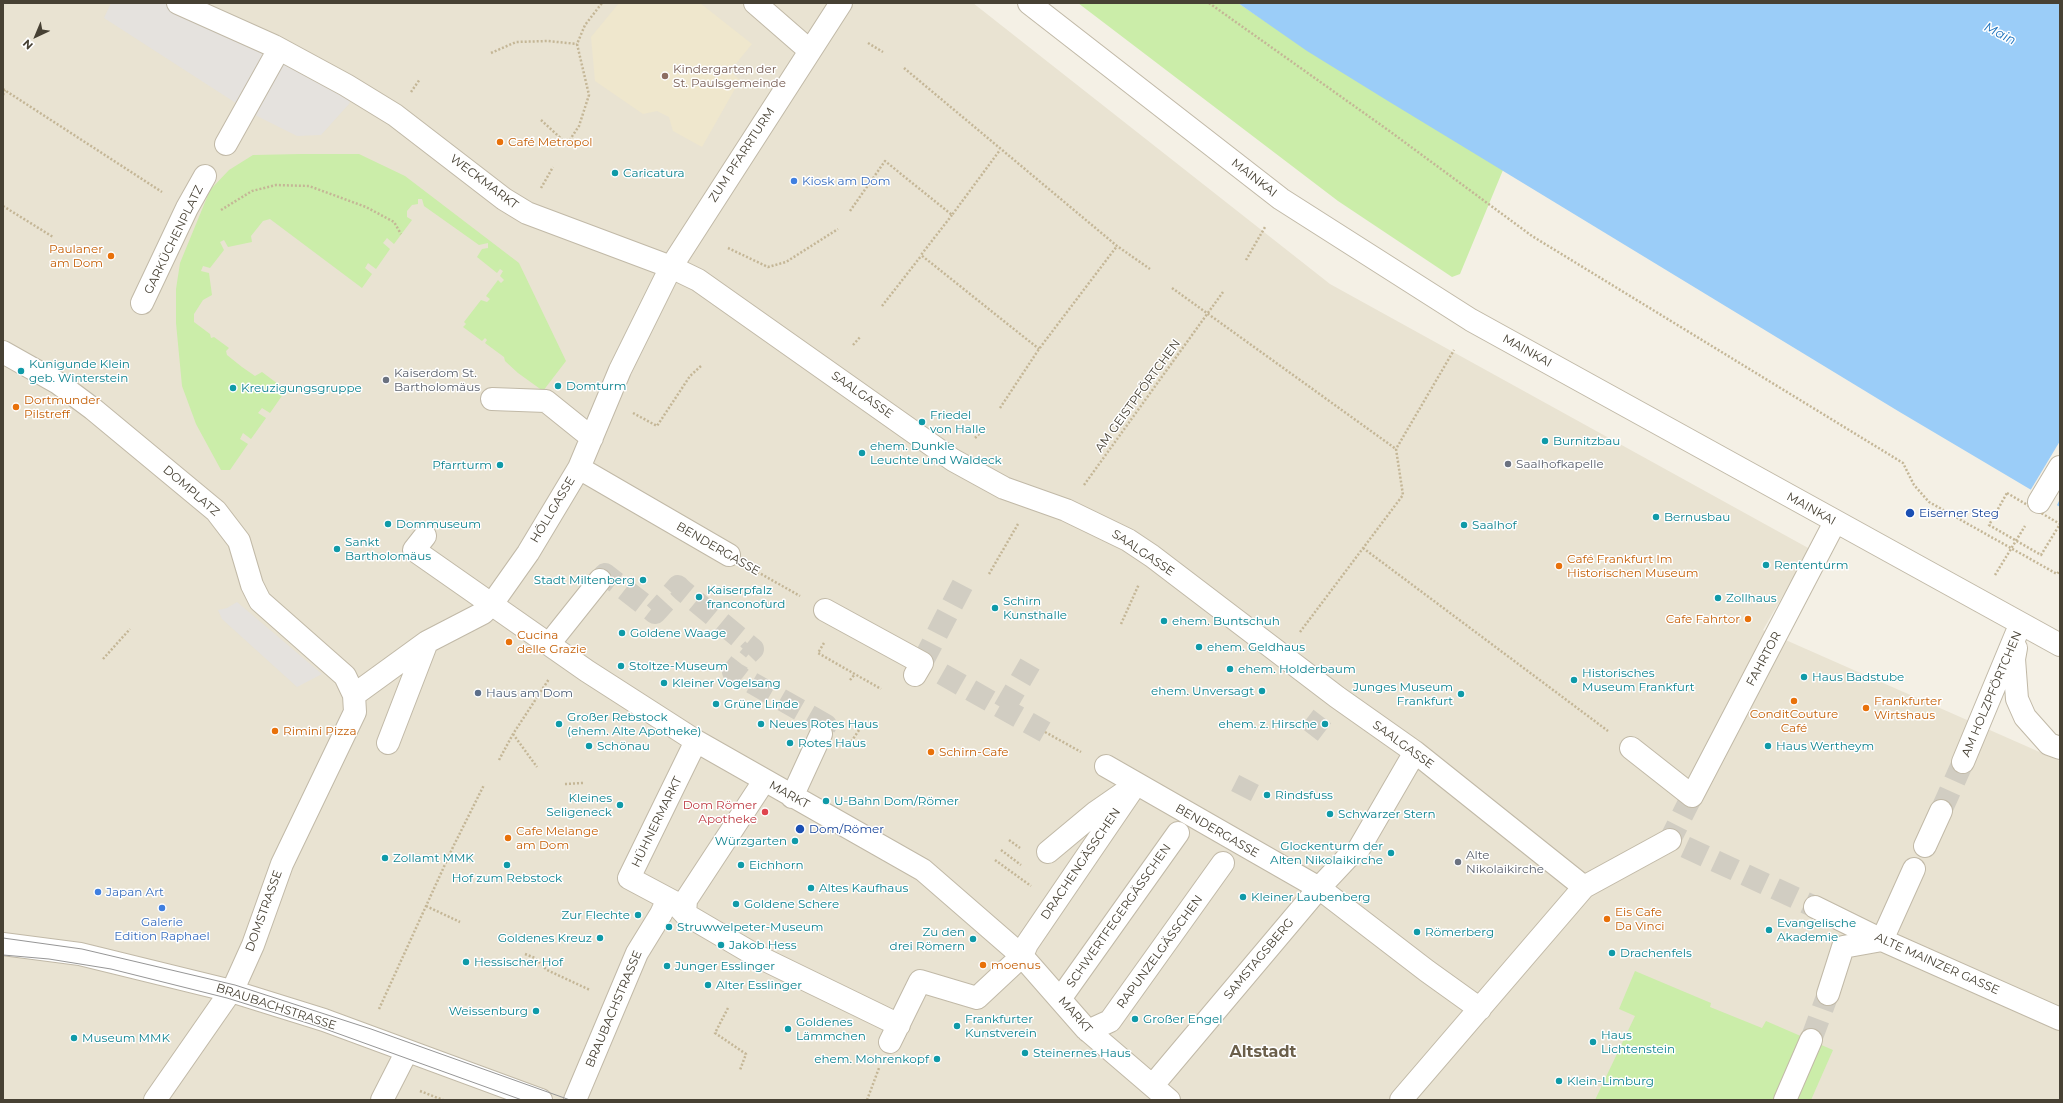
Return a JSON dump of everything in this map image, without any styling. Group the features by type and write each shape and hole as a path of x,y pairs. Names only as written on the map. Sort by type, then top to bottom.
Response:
{"street":[{"name":"WECKMARKT","path":"178,3 236,27 279,48 346,85 395,115 504,199 527,213 671,267"},
{"path":"755,3 809,50"},
{"name":"ZUM PFARRTURM","path":"671,267 809,50 841,3"},
{"name":"MAINKAI","path":"1030,3 1281,199 1471,320 2020,625 2060,645"},
{"path":"226,144 279,48"},
{"name":"GARKÜCHENPLATZ","path":"142,303 187,208 205,176"},
{"path":"579,468 620,370 671,267"},
{"name":"SAALGASSE","path":"671,267 698,280 953,460 1004,488 1066,510 1122,537 1152,556 1277,661 1332,703 1415,752 1584,887"},
{"name":"DOMPLATZ","path":"3,352 58,383 93,409 216,511 238,541 252,585 260,601 345,676 355,703"},
{"path":"492,399 548,399 592,438"},
{"path":"2039,502 2060,467"},
{"name":"HÖLLGASSE","path":"492,604 528,553 579,468"},
{"name":"BENDERGASSE","path":"579,468 729,555"},
{"name":"FAHRTOR","path":"1631,748 1692,796 1835,522"},
{"name":"MARKT","path":"425,536 414,550 587,671 696,741 792,797 923,870 1024,950 1060,999 1088,1031 1169,1100"},
{"path":"549,644 600,580"},
{"path":"355,703 427,642 483,612 492,604"},
{"path":"832,614 919,669"},
{"path":"2020,625 2014,659 2017,699 2025,717 2050,744 2060,748"},
{"name":"AM HOLZPFÖRTCHEN","path":"1963,762 2020,625"},
{"path":"388,742 427,642"},
{"name":"DOMSTRASSE","path":"156,1100 231,991 253,945 282,864 355,703"},
{"path":"792,797 821,734"},
{"name":"HÜHNERMARKT","path":"676,905 629,878 696,741"},
{"name":"SAMSTAGSBERG","path":"1152,1085 1319,888 1350,856 1356,852 1415,752"},
{"name":"BENDERGASSE","path":"1106,766 1319,888 1427,971 1480,1009"},
{"path":"764,781 686,900 676,905 752,961 894,1033 920,981 977,998 1024,950"},
{"path":"1048,852 1096,812 1136,784"},
{"name":"DRACHENGÄSSCHEN","path":"1024,950 1136,784"},
{"path":"1925,846 1941,811"},
{"name":"SCHWERTFEGERGÄSSCHEN","path":"1060,999 1178,833"},
{"path":"1401,1100 1584,887 1670,840"},
{"name":"RAPUNZELGÄSSCHEN","path":"1088,1031 1110,1021 1223,863"},
{"path":"1828,994 1843,947 1882,940 1914,869"},
{"name":"BRAUBACHSTRASSE","path":"575,1100 637,953 661,914 676,905"},
{"name":"ALTE MAINZER GASSE","path":"1815,907 1882,940 2060,1019"},
{"name":"BRAUBACHSTRASSE","path":"3,944 80,954 231,991 324,1020 541,1100"},
{"path":"1785,1100 1811,1040"},
{"path":"382,1100 407,1051"}],"path":[{"path":"541,120 567,144 579,126 589,95 577,44 585,25 602,3"},
{"path":"1209,3 1388,130 1532,236 1903,463 1914,485 1929,502 2057,574 2060,570"},
{"path":"491,53 516,42 548,41 577,44"},
{"path":"868,43 883,52"},
{"path":"904,68 1000,150 1117,246 1150,269"},
{"path":"3,95 4,89 187,208"},
{"path":"882,306 1000,150"},
{"path":"850,211 885,161 952,215"},
{"path":"252,191 276,185 309,186 366,207 394,222 401,234"},
{"path":"3,206 53,237"},
{"path":"1246,260 1265,227"},
{"path":"728,248 768,267 786,262 838,229"},
{"path":"1000,408 1039,349 1117,246"},
{"path":"921,255 1039,349"},
{"path":"1172,288 1396,449"},
{"name":"AM GEISTPFÖRTCHEN","path":"1066,510 1224,292"},
{"path":"853,345 861,336"},
{"path":"1277,661 1403,495 1396,449 1454,350"},
{"path":"608,399 657,426 690,376 701,366"},
{"path":"973,440 983,430"},
{"path":"2007,493 2060,524 2041,555 2016,541 1989,525 2007,493"},
{"path":"989,574 1020,522"},
{"path":"1993,579 2026,525"},
{"path":"1363,548 1610,733"},
{"name":"BENDERGASSE","path":"729,555 832,614"},
{"path":"1121,624 1141,582"},
{"path":"832,614 818,653 881,689"},
{"path":"103,659 130,629"},
{"path":"850,680 855,674"},
{"path":"499,760 513,734 544,688"},
{"path":"853,739 861,727"},
{"path":"1045,732 1106,766"},
{"path":"513,734 537,766"},
{"path":"565,784 584,783"},
{"path":"367,1037 426,906 484,786"},
{"path":"995,860 1035,889"},
{"path":"426,906 460,922"},
{"path":"525,954 535,958 547,970 616,1002"},
{"path":"728,1008 715,1033 746,1054 740,1070"},
{"path":"866,1100 894,1033"}],"shaded area":[{"path":"3,3 973,3 1330,284 1810,549 1763,630 2060,761 2060,1100 3,1100"},
{"path":"111,3 178,3 274,46 242,107 104,18"},
{"name":"Kindergarten der St. Paulsgemeinde","path":"619,3 700,3 752,44 730,71 740,80 702,147 673,131 669,117 657,111 643,114 595,81 591,37"},
{"path":"286,52 355,91 349,104 321,135 297,136 255,115"},
{"path":"237,602 322,674 297,687 222,619 218,610 227,608"}],"green space":[{"path":"1078,3 1238,3 1283,33 1503,170 1460,274 1452,277 1338,201"},
{"path":"359,154 405,176 519,263 566,361 543,391 518,373 505,361 504,357 485,343 487,340 485,338 482,341 463,327 466,324 464,322 481,300 487,302 490,299 486,296 498,280 501,283 504,280 500,276 503,271 500,269 497,273 477,257 482,249 488,248 488,243 479,245 424,206 422,199 418,199 418,204 412,205 407,211 407,217 412,220 394,244 387,238 383,243 390,249 376,269 368,263 365,268 372,274 362,288 270,219 263,221 251,236 252,242 228,247 224,240 220,242 224,250 210,268 203,266 201,271 209,273 212,295 203,300 194,314 194,322 210,334 211,338 214,337 229,348 226,351 227,355 242,367 255,376 262,372 286,390 270,413 262,408 258,413 266,418 251,439 243,433 240,439 248,444 230,470 221,470 196,424 182,386 176,323 176,289 180,263 210,190 229,170 253,155"},
{"path":"1635,971 1711,1003 1710,1007 1762,1028 1766,1021 1833,1050 1811,1100 1595,1100 1635,1016 1619,1009"}],"water":[{"name":"Main","path":"1238,3 2060,3 2060,507 1898,411 1388,101 1307,51"}],"pier":[{"name":"Eiserner Steg","path":"2060,441 2060,499 2056,507 2030,491"}],"tunnel":[{"path":"600,580 605,574 655,613 665,602"},
{"path":"922,663 966,578"},
{"path":"672,593 678,586 753,649 748,654"},
{"path":"740,663 733,672 826,725 821,734"},
{"path":"1004,709 1030,664"},
{"path":"942,674 1045,732"},
{"path":"1309,734 1328,709"},
{"path":"1941,811 1963,762"},
{"path":"1241,796 1249,780"},
{"path":"1692,796 1670,840 1815,907"},
{"path":"1811,1040 1828,994"}],"tram line":[{"path":"3,938 82,949 235,985 371,1029 570,1100"},
{"path":"3,955 49,959 111,969 227,998 317,1026 522,1100"}],"place":[{"name":"Kindergarten der St. Paulsgemeinde","path":"665,76"},
{"name":"Café Metropol","path":"500,142"},
{"name":"Caricatura","path":"615,173"},
{"name":"Kiosk am Dom","path":"794,181"},
{"name":"Paulaner am Dom","path":"111,256"},
{"name":"Kunigunde Klein geb. Winterstein","path":"21,371"},
{"name":"Kaiserdom St. Bartholomäus","path":"386,380"},
{"name":"Domturm","path":"558,386"},
{"name":"Kreuzigungsgruppe","path":"233,388"},
{"name":"Dortmunder Pilstreff","path":"16,407"},
{"name":"Friedel von Halle","path":"922,422"},
{"name":"Burnitzbau","path":"1545,441"},
{"name":"ehem. Dunkle Leuchte und Waldeck","path":"862,453"},
{"name":"Saalhofkapelle","path":"1508,464"},
{"name":"Pfarrturm","path":"500,465"},
{"name":"Eiserner Steg","path":"1910,513"},
{"name":"Bernusbau","path":"1656,517"},
{"name":"Dommuseum","path":"388,524"},
{"name":"Saalhof","path":"1464,525"},
{"name":"Sankt Bartholomäus","path":"337,549"},
{"name":"Rententurm","path":"1766,565"},
{"name":"Café Frankfurt Im Historischen Museum","path":"1559,566"},
{"name":"Stadt Miltenberg","path":"643,580"},
{"name":"Kaiserpfalz franconofurd","path":"699,597"},
{"name":"Zollhaus","path":"1718,598"},
{"name":"Schirn Kunsthalle","path":"995,608"},
{"name":"Cafe Fahrtor","path":"1748,619"},
{"name":"ehem. Buntschuh","path":"1164,621"},
{"name":"Goldene Waage","path":"622,633"},
{"name":"Cucina delle Grazie","path":"509,642"},
{"name":"ehem. Geldhaus","path":"1199,647"},
{"name":"Stoltze-Museum","path":"621,666"},
{"name":"ehem. Holderbaum","path":"1230,669"},
{"name":"Haus Badstube","path":"1804,677"},
{"name":"Historisches Museum Frankfurt","path":"1574,680"},
{"name":"Kleiner Vogelsang","path":"664,683"},
{"name":"ehem. Unversagt","path":"1262,691"},
{"name":"Haus am Dom","path":"478,693"},
{"name":"Junges Museum Frankfurt","path":"1461,694"},
{"name":"ConditCouture Café","path":"1794,701"},
{"name":"Grüne Linde","path":"716,704"},
{"name":"Frankfurter Wirtshaus","path":"1866,708"},
{"name":"Großer Rebstock (ehem. Alte Apotheke)","path":"559,724"},
{"name":"Neues Rotes Haus","path":"761,724"},
{"name":"ehem. z. Hirsche","path":"1325,724"},
{"name":"Rimini Pizza","path":"275,731"},
{"name":"Rotes Haus","path":"790,743"},
{"name":"Schönau","path":"589,746"},
{"name":"Haus Wertheym","path":"1768,746"},
{"name":"Schirn-Cafe","path":"931,752"},
{"name":"Rindsfuss","path":"1267,795"},
{"name":"U-Bahn Dom/Römer","path":"826,801"},
{"name":"Kleines Seligeneck","path":"620,805"},
{"name":"Dom Römer Apotheke","path":"765,812"},
{"name":"Schwarzer Stern","path":"1330,814"},
{"name":"Dom/Römer","path":"800,829"},
{"name":"Cafe Melange am Dom","path":"508,838"},
{"name":"Würzgarten","path":"795,841"},
{"name":"Glockenturm der Alten Nikolaikirche","path":"1391,853"},
{"name":"Zollamt MMK","path":"385,858"},
{"name":"Alte Nikolaikirche","path":"1458,862"},
{"name":"Hof zum Rebstock","path":"507,865"},
{"name":"Eichhorn","path":"741,865"},
{"name":"Altes Kaufhaus","path":"811,888"},
{"name":"Japan Art","path":"98,892"},
{"name":"Kleiner Laubenberg","path":"1243,897"},
{"name":"Goldene Schere","path":"736,904"},
{"name":"Galerie Edition Raphael","path":"162,908"},
{"name":"Zur Flechte","path":"638,915"},
{"name":"Eis Cafe Da Vinci","path":"1607,919"},
{"name":"Struwwelpeter-Museum","path":"669,927"},
{"name":"Evangelische Akademie","path":"1769,930"},
{"name":"Römerberg","path":"1417,932"},
{"name":"Goldenes Kreuz","path":"600,938"},
{"name":"Zu den drei Römern","path":"973,939"},
{"name":"Jakob Hess","path":"721,945"},
{"name":"Drachenfels","path":"1612,953"},
{"name":"Hessischer Hof","path":"466,962"},
{"name":"moenus","path":"983,965"},
{"name":"Junger Esslinger","path":"667,966"},
{"name":"Alter Esslinger","path":"708,985"},
{"name":"Weissenburg","path":"536,1011"},
{"name":"Großer Engel","path":"1135,1019"},
{"name":"Frankfurter Kunstverein","path":"957,1026"},
{"name":"Goldenes Lämmchen","path":"788,1029"},
{"name":"Museum MMK","path":"74,1038"},
{"name":"Haus Lichtenstein","path":"1593,1042"},
{"name":"Steinernes Haus","path":"1025,1053"},
{"name":"ehem. Mohrenkopf","path":"937,1059"},
{"name":"Klein-Limburg","path":"1559,1081"}],"district":[{"name":"Altstadt","path":"1263,1052"}]}
